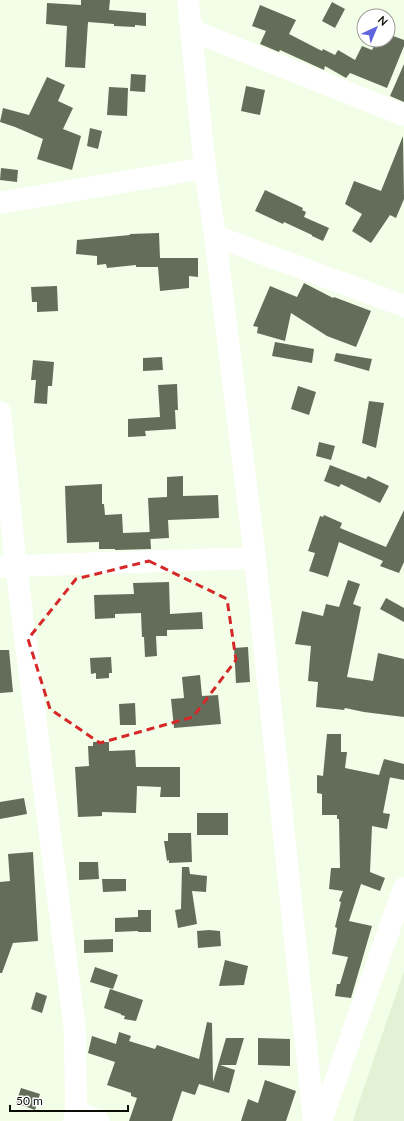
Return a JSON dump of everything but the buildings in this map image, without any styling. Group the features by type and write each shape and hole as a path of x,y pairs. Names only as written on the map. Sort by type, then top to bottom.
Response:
{"street":[{"path":"188,0 205,168 215,236 255,558 314,1121"},
{"path":"191,30 404,116"},
{"path":"0,203 205,168"},
{"path":"215,236 404,306"},
{"path":"0,412 8,566 75,1031 75,1116 99,1121"},
{"path":"8,566 255,558"},
{"path":"321,1121 404,888"}],"highlighted area":[{"path":"149,561 227,599 236,660 193,717 100,743 50,709 28,639 76,579"}],"shaded area":[{"path":"404,971 404,1121 353,1121 357,1108"}]}
